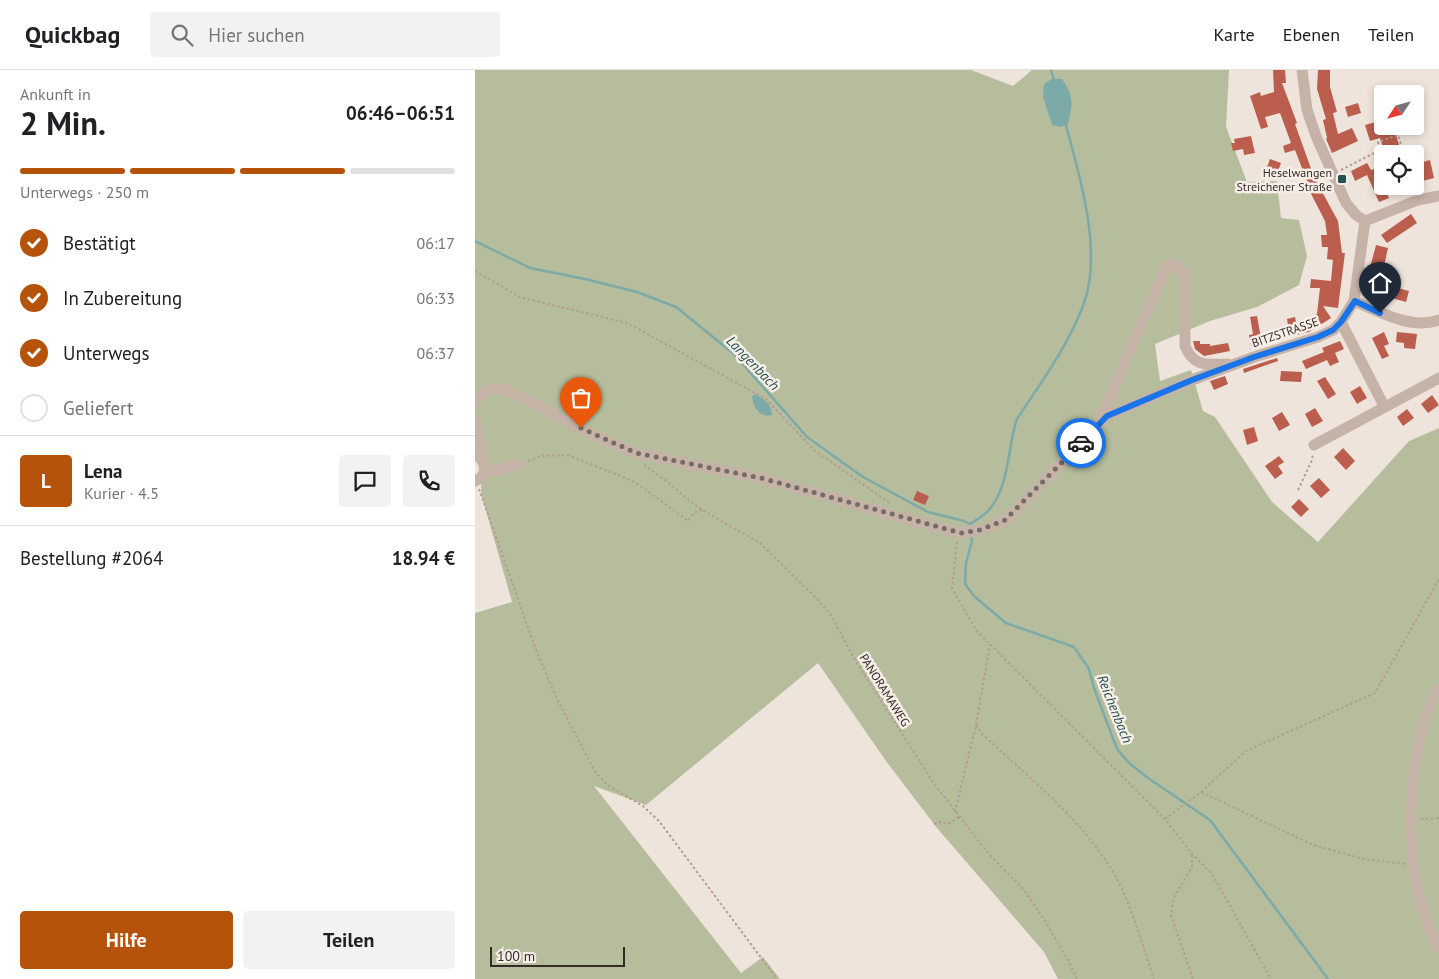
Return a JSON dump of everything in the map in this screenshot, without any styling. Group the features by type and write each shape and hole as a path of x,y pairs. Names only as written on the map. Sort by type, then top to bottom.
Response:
{"street":[{"path":"1302,70 1307,110 1316,136 1345,203 1356,215 1365,221 1418,200 1439,196"},
{"name":"BITZSTRASSE","path":"1098,426 1107,416 1192,380 1234,364 1318,337 1333,330 1341,322 1355,301 1365,221"},
{"path":"475,401 483,393 494,388 505,390 532,402 593,435 636,453 761,478 959,533 980,530 1005,520 1098,426 1168,265 1175,264 1185,274 1185,346 1192,359 1199,363 1234,364"},
{"path":"1355,301 1393,319 1430,323 1439,320"},
{"path":"1341,322 1385,406"},
{"path":"1314,445 1439,378"},
{"path":"475,419 485,471 481,478 476,481"},
{"path":"485,471 493,471 519,464"},
{"path":"1439,688 1424,722 1413,778 1410,820 1418,890 1433,938 1439,949"}],"path":[{"path":"1379,145 1378,142 1398,135 1401,145"},
{"path":"1332,174 1374,153"},
{"path":"475,271 520,297 627,323 766,399 814,450 895,506"},
{"path":"1298,490 1312,460 1314,445"},
{"name":"PANORAMAWEG","path":"636,453 639,462 667,481 685,498 702,510 760,543 831,615 855,660 935,785 988,853 1024,890 1047,924 1077,979"},
{"path":"519,464 541,456 568,455 635,482 688,521 694,513 702,510"},
{"path":"476,481 536,650 556,697 594,770 607,785 643,806 659,821 777,979"},
{"path":"959,533 952,588 976,630 1165,819 1192,854 1212,874 1271,979"},
{"path":"1165,819 1201,792 1246,751 1375,692 1439,578"},
{"path":"955,812 976,726 990,644"},
{"path":"976,726 982,734 1069,816 1095,845 1117,879 1137,927 1154,979"},
{"path":"1201,792 1313,845 1364,859 1415,866"},
{"path":"934,824 941,822 948,824 959,818"},
{"path":"1410,820 1439,818"},
{"path":"1192,854 1193,868 1174,896 1171,915 1193,979"}],"green space":[{"path":"475,70 971,70 1013,86 1032,70 1229,70 1226,127 1247,182 1277,181 1281,218 1299,220 1307,256 1299,285 1257,307 1210,321 1155,344 1160,381 1191,370 1203,411 1215,417 1272,502 1318,542 1409,441 1439,428 1439,979 1058,979 1044,952 937,828 886,761 818,663 646,805 594,786 741,973 763,957 780,979 475,979 475,613 512,602 481,493 482,468 475,461"}],"water":[{"path":"1052,79 1062,79 1069,91 1071,100 1068,124 1060,127 1052,125 1043,97 1044,84"},
{"path":"755,394 769,405 772,415 764,415 758,411 752,397"}],"building":[{"path":"1273,70 1285,70 1286,83 1282,83 1297,123 1295,124 1314,177 1338,221 1342,253 1345,253 1338,308 1323,306 1331,318 1309,332 1279,339 1277,328 1288,325 1287,319 1295,317 1297,327 1317,314 1320,288 1310,288 1311,279 1331,281 1333,260 1327,259 1328,247 1322,247 1321,235 1327,235 1325,221 1305,182 1307,181 1295,150 1285,153 1283,146 1291,143 1280,113 1265,117 1268,127 1261,129 1250,96 1260,92 1261,96 1274,92"},
{"path":"1318,70 1330,70 1330,87 1337,112 1333,113 1338,134 1352,128 1358,141 1332,153 1326,139 1323,120 1326,119 1317,89"},
{"path":"1358,103 1361,113 1348,117 1345,107"},
{"path":"1374,122 1374,135 1396,135 1399,145 1382,145 1380,138 1370,141 1365,125"},
{"path":"1251,136 1255,153 1244,155 1243,149 1233,151 1231,143 1235,143 1234,139"},
{"path":"1270,159 1281,163 1276,177 1265,173"},
{"path":"1430,160 1434,178 1424,181 1424,162"},
{"path":"1367,163 1371,170 1374,169 1374,191 1367,175 1355,181 1351,171"},
{"path":"1376,195 1388,195 1389,198 1379,202"},
{"path":"1411,214 1417,223 1387,243 1381,235"},
{"path":"1376,245 1388,248 1383,271 1385,272 1383,284 1409,291 1406,302 1364,290"},
{"path":"1257,316 1262,344 1251,346 1249,335 1253,334 1250,317"},
{"path":"1384,332 1389,344 1384,346 1389,356 1382,359 1372,338"},
{"path":"1397,332 1417,334 1415,349 1404,348 1404,343 1396,342"},
{"path":"1193,341 1200,341 1200,344 1210,344 1210,346 1228,343 1230,351 1204,356 1195,349"},
{"path":"1340,341 1344,349 1335,353 1339,362 1330,366 1327,360 1306,369 1302,361 1324,352 1322,348"},
{"path":"1277,358 1278,361 1244,373 1243,369"},
{"path":"1281,371 1302,372 1301,382 1280,381"},
{"path":"1225,376 1228,384 1214,390 1210,381"},
{"path":"1325,377 1336,394 1328,399 1317,381"},
{"path":"1360,386 1367,398 1357,404 1350,392"},
{"path":"1432,395 1439,405 1428,413 1421,404"},
{"path":"1315,408 1323,421 1312,427 1305,414"},
{"path":"1407,409 1414,418 1403,426 1397,417"},
{"path":"1282,412 1290,425 1279,431 1272,418"},
{"path":"1254,427 1258,441 1247,445 1243,430"},
{"path":"1343,448 1355,461 1346,470 1334,457"},
{"path":"1279,456 1284,462 1278,466 1283,473 1275,479 1265,466"},
{"path":"1319,478 1330,490 1321,498 1310,486"},
{"path":"917,491 929,496 925,505 913,500"},
{"path":"1299,499 1309,509 1301,517 1291,507"}],"waterway":[{"path":"1051,70 1054,81"},
{"path":"970,524 986,513 1000,493 1017,419 1071,334 1084,303 1089,282 1091,260 1087,212 1077,164 1065,122"},
{"name":"Langenbach","path":"475,241 530,268 637,292 676,307 734,354 807,437 863,477 928,512 970,524"},
{"name":"Reichenbach","path":"971,536 972,541 966,563 965,584 975,597 1006,623 1074,647 1089,669 1094,688 1117,749 1129,763 1148,778 1210,820 1328,979"}],"way so far":[{"path":"581,428 636,453 761,478 961,533 980,530 1005,520 1081,443"}],"place":[{"name":"Heselwangen Streichener Straße","path":"1342,179"}],"route":[{"path":"1081,443 1107,416 1192,380 1254,357 1318,337 1333,330 1341,322 1355,301 1380,313"}]}
